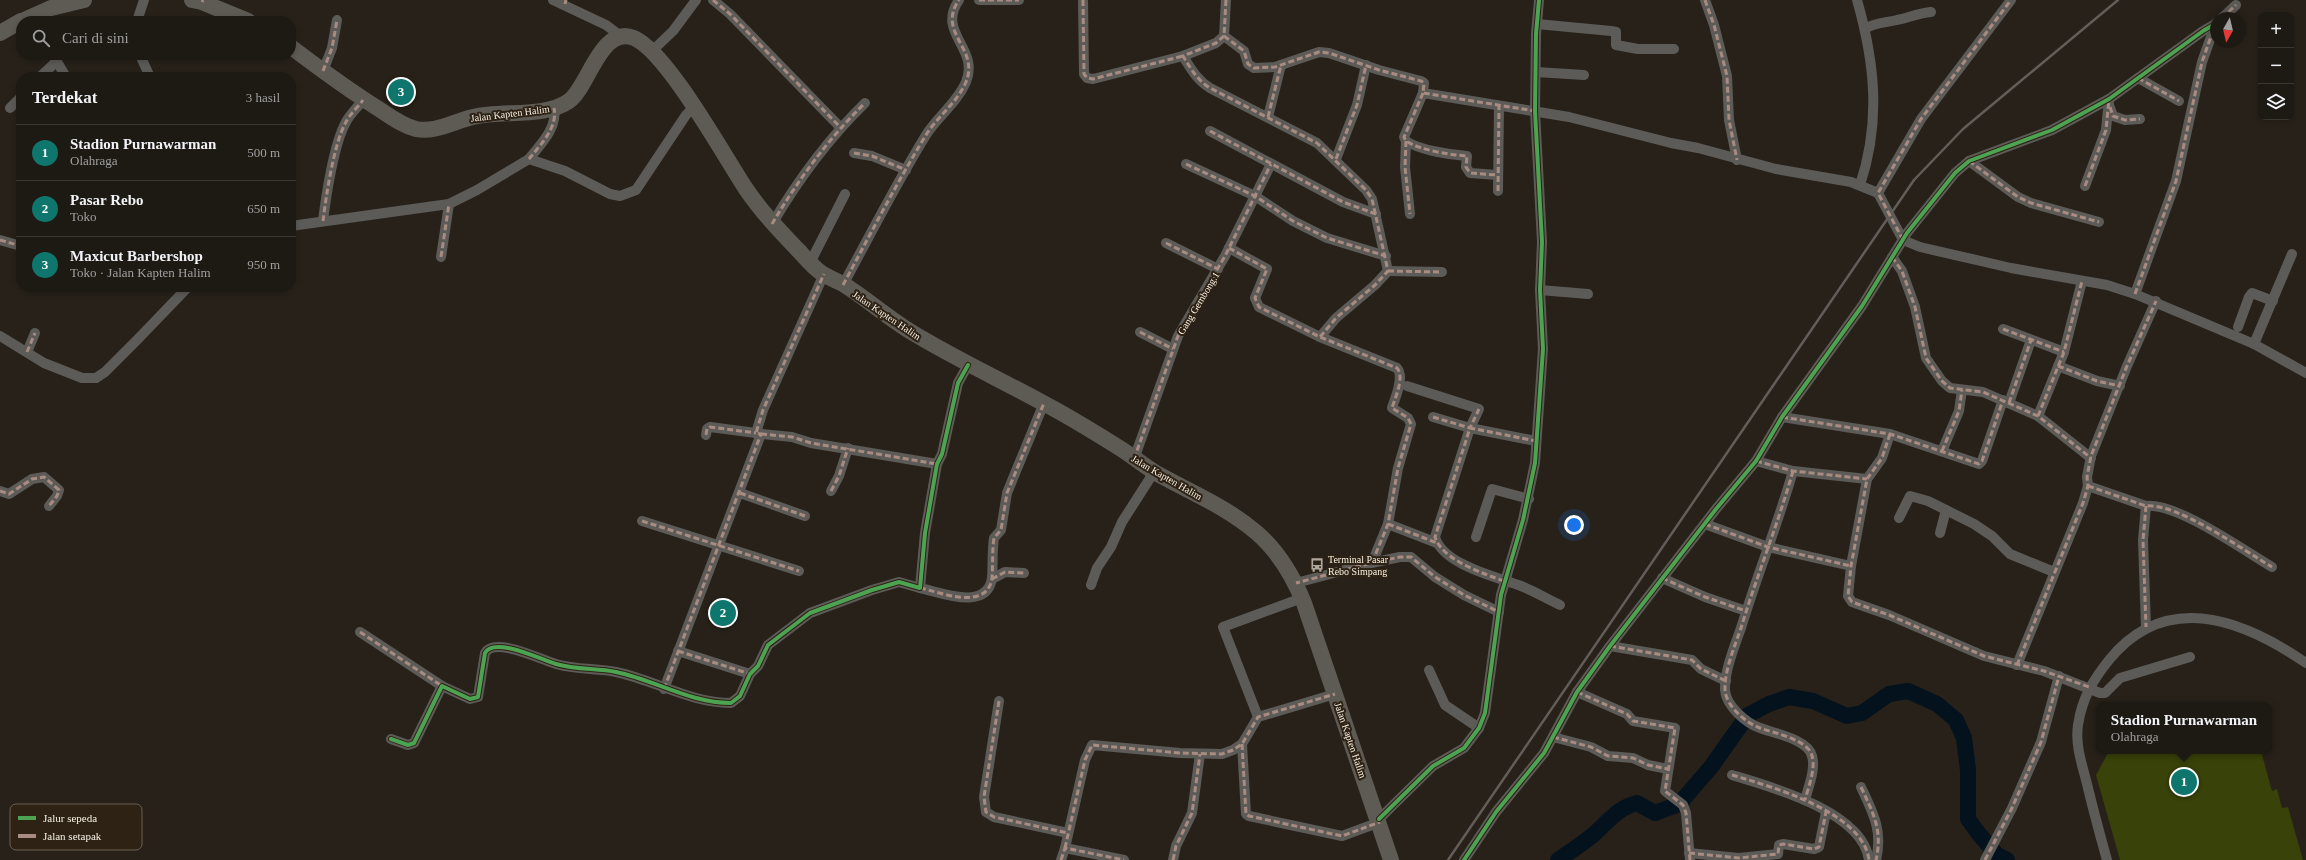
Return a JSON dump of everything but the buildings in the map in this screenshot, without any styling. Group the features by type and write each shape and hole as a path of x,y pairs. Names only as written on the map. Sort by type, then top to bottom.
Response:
{"main road":[{"path":"42,16 84,0"},
{"path":"199,1 236,16"},
{"path":"0,33 16,24"},
{"name":"Jalan Kapten Halim","path":"296,51 364,100 406,126 427,130 472,117 554,108 565,104 578,94 601,51 610,43 622,37 633,37 652,52 694,107 746,190 772,224 810,263 824,274 843,284 909,330 968,365 1044,403 1154,472 1222,508 1256,533 1284,563 1296,583 1302,598 1380,821 1392,860"}],"street":[{"path":"138,16 144,0"},
{"path":"553,0 565,2 606,25 622,37"},
{"path":"652,52 674,31 696,0"},
{"path":"714,0 730,14 840,127"},
{"path":"843,284 933,124 955,100 966,80 970,64 962,46 954,35 952,21 959,0"},
{"path":"978,0 1019,0"},
{"path":"1083,0 1084,74 1087,78 1093,79 1183,56 1216,43 1224,36 1226,0"},
{"path":"1242,744 1246,814 1249,816 1342,836 1380,821 1433,766 1464,748 1479,728 1485,713 1504,581 1529,499 1536,463 1536,441 1543,349 1540,290 1542,242 1535,111 1535,47 1539,0"},
{"path":"1705,0 1714,25 1727,76 1729,120 1737,160"},
{"path":"1857,0 1866,28 1874,93 1872,136 1860,185"},
{"path":"1878,193 1921,119 2012,0"},
{"path":"2229,12 2236,5"},
{"path":"1866,28 1876,23 1897,20 1919,13 1931,12"},
{"path":"323,71 332,48 337,20"},
{"path":"1538,24 1616,32 1616,45 1638,48 1674,49"},
{"path":"1464,860 1496,812 1537,763 1577,692 1662,578 1756,461 1782,417 1862,306 1903,240 1955,173 1969,161 2052,130 2109,102 2138,78 2210,27"},
{"path":"1224,36 1244,51 1251,66 1263,69 1319,52 1329,53 1424,83 1423,93 1404,136 1406,142 1405,167 1410,214"},
{"path":"2135,294 2176,181 2202,62 2210,42"},
{"path":"1183,56 1200,82 1317,143 1336,159 1366,190 1372,199 1388,270 1375,285 1336,318 1320,337"},
{"path":"44,72 53,60"},
{"path":"56,60 63,72"},
{"path":"142,60 148,72"},
{"path":"1268,117 1280,65"},
{"path":"1336,159 1357,105 1366,65"},
{"path":"1536,72 1584,75"},
{"path":"2138,78 2179,101"},
{"path":"1423,93 1535,111 1698,148 1737,160 1860,185 1878,193 1903,240 1920,247 2011,268 2082,280 2135,294 2156,301 2254,344 2306,373"},
{"path":"323,221 326,194 342,132 346,122 364,100"},
{"path":"10,108 16,102"},
{"path":"2109,102 2113,116 2125,120 2140,120"},
{"path":"2085,186 2106,130 2109,102"},
{"path":"772,224 795,185 840,127 865,103"},
{"path":"1498,191 1499,106"},
{"path":"529,159 565,171 610,194 620,196 629,194 636,190 686,115 694,107"},
{"path":"296,225 423,209 448,204 477,190 529,159 543,142 554,122 554,108"},
{"path":"1210,131 1343,202 1376,214"},
{"path":"1406,142 1432,150 1439,154 1467,156 1466,167 1470,173 1497,175"},
{"path":"854,153 872,156 906,170"},
{"path":"1969,161 2018,197 2030,203 2099,222"},
{"path":"1186,164 1255,196 1293,221 1327,238 1386,256"},
{"name":"Gang Gembong.1","path":"1134,459 1178,336 1218,269 1271,164"},
{"path":"810,263 845,194"},
{"path":"441,257 448,204"},
{"path":"0,240 16,245"},
{"path":"1166,243 1218,269"},
{"path":"1229,248 1267,269 1255,298 1259,307 1320,337 1397,368 1400,371 1392,408 1408,418 1411,428 1398,468 1388,524 1371,563"},
{"path":"2254,344 2292,254"},
{"path":"1892,257 1902,271 1915,307 1929,364 1950,388 1975,390 2038,416 2091,458"},
{"path":"1388,270 1442,272"},
{"path":"664,689 740,493 759,434 763,410 824,274"},
{"path":"2038,416 2064,352 2082,280"},
{"path":"1540,290 1588,294"},
{"path":"0,336 44,363 82,378 96,378 105,372 183,292"},
{"path":"2238,327 2249,296 2252,293 2273,301"},
{"path":"2018,665 2088,486 2087,477 2091,458 2156,301"},
{"path":"2003,329 2064,352"},
{"path":"1140,332 1174,349"},
{"path":"27,352 35,333"},
{"path":"1782,417 1890,434 1979,464 1982,461 2032,340"},
{"path":"920,588 925,532 937,464 942,454 958,383 968,365"},
{"path":"2058,366 2097,381 2120,386"},
{"path":"1407,386 1479,408 1470,428 1435,537 1437,543"},
{"path":"1942,451 1959,411 1962,390"},
{"path":"992,579 994,538 1002,530 1007,493 1044,403"},
{"path":"1433,417 1470,428 1536,441"},
{"path":"706,435 707,429 710,427 792,437 811,443 937,464"},
{"path":"1890,434 1882,458 1867,479 1851,566 1848,596 1852,602 1889,615 1984,656 2059,676 2105,693 2120,678 2190,657"},
{"path":"831,491 839,476 848,448"},
{"path":"1756,461 1792,471 1867,479"},
{"path":"1792,471 1778,513 1776,530 1768,547 1746,610 1726,681 1725,690 1728,700 1738,714 1760,728 1797,741 1810,751 1812,756 1812,769 1805,800"},
{"path":"1091,585 1097,568 1111,547 1122,522 1154,472"},
{"path":"0,491 9,494 32,479 44,477 59,490 57,496 49,506"},
{"path":"2088,486 2146,506 2156,505 2181,514 2214,531 2272,567"},
{"path":"1476,537 1492,489 1529,499"},
{"path":"740,493 805,516"},
{"path":"1899,518 1910,496 1928,501 1974,524 1992,536 2010,554 2054,572"},
{"path":"2146,506 2143,540 2146,627"},
{"path":"1940,533 1946,510"},
{"path":"642,521 799,571"},
{"path":"1388,524 1437,543 1466,566 1523,587 1560,605"},
{"path":"1705,524 1768,547 1851,566"},
{"path":"1296,583 1371,563 1400,557 1411,557 1435,577 1464,595 1499,612"},
{"path":"360,632 442,686 470,699 475,699 478,694 485,653 489,649 500,647 522,652 557,664 618,672 689,697 731,703 740,696 750,674 758,666 768,645 810,614 872,590 899,582 920,588 971,598 980,596 992,579 1006,572 1024,574"},
{"path":"1662,578 1705,597 1746,610"},
{"path":"1258,717 1223,627 1302,598"},
{"path":"2107,860 2078,752 2078,724 2088,687 2116,651 2146,627 2181,619 2205,618 2219,620 2252,633 2306,663"},
{"path":"1610,646 1692,660 1701,669 1726,681"},
{"path":"678,651 750,674"},
{"path":"1429,670 1445,705 1479,728"},
{"path":"1986,858 2012,808 2041,742 2059,676"},
{"path":"391,739 408,745 414,743 442,686"},
{"path":"1577,692 1628,714 1633,721 1675,728 1665,791 1683,805 1686,813 1689,856 1739,858 1778,854 1779,845 1783,844 1814,849 1819,847 1826,812"},
{"path":"1061,860 1085,760 1092,745 1200,754 1222,754 1233,750 1242,744 1258,717 1335,694"},
{"path":"999,701 984,797 986,812 994,818 1068,833"},
{"path":"1553,737 1591,747 1608,756 1633,758 1648,765 1668,769"},
{"path":"1174,860 1176,846 1192,812 1200,754"},
{"path":"1732,775 1805,800 1849,825 1867,849 1869,860"},
{"path":"1861,787 1876,821 1880,843 1876,860"},
{"path":"1065,848 1124,860"}],"green space":[{"path":"2107,754 2262,754 2272,791 2277,789 2282,808 2288,807 2303,860 2120,860 2096,775"}],"waterway":[{"path":"1558,860 1589,838 1618,812 1630,805 1637,803 1655,813 1679,804 1711,767 1748,715 1769,704 1789,697 1813,701 1847,716 1862,713 1889,694 1908,691 1937,704 1956,720 1964,738 1968,770 1968,819 1997,855 2007,860"}],"railway":[{"path":"1448,860 1914,180 1963,129 2118,0"}],"marked path":[{"path":"565,4 566,0"},
{"path":"713,0 730,14 840,127"},
{"path":"843,285 915,153 931,128 958,97 966,82 969,70 968,59 952,22 953,12 959,0"},
{"path":"979,0 1019,0"},
{"path":"1083,0 1084,74 1087,78 1093,79 1183,56"},
{"path":"1226,0 1224,36 1216,43 1183,56 1195,74 1210,88 1317,143 1366,190 1372,199 1388,271 1375,285 1336,318 1320,337"},
{"path":"1705,0 1714,25 1727,76 1729,120 1737,160"},
{"path":"1903,240 1878,193 1921,119 2011,0"},
{"path":"2228,12 2236,5"},
{"path":"323,71 332,48 337,20"},
{"path":"1224,36 1244,51 1248,64 1254,68 1275,67 1319,52 1329,53 1379,70 1421,81 1424,83 1423,93 1535,111"},
{"path":"2135,294 2176,181 2202,62 2210,39"},
{"path":"1268,117 1281,65"},
{"path":"1336,159 1357,105 1366,65"},
{"path":"2138,78 2179,101"},
{"path":"1423,93 1404,137 1406,141 1427,149 1467,156 1466,167 1470,173 1497,175"},
{"path":"2085,186 2106,130 2109,99"},
{"path":"323,221 328,184 338,143 348,119 363,100"},
{"path":"772,224 814,160 865,103"},
{"path":"1498,191 1499,106"},
{"path":"2110,107 2113,116 2125,120 2140,119"},
{"path":"529,159 543,142 551,129 555,115 554,108"},
{"path":"1210,131 1343,202 1376,214"},
{"path":"1406,141 1405,167 1410,214"},
{"path":"854,153 872,156 906,170"},
{"path":"1969,161 2018,197 2031,203 2099,222"},
{"path":"1186,164 1255,196 1293,221 1327,238 1386,256"},
{"path":"1134,459 1178,336 1225,256 1271,164"},
{"path":"441,257 449,204"},
{"path":"0,240 16,245"},
{"path":"1166,243 1218,269"},
{"path":"1229,248 1267,269 1255,298 1259,307 1320,337 1397,368 1400,382 1392,408 1408,418 1411,424 1398,468 1388,524 1371,563 1296,583"},
{"path":"1892,257 1902,271 1915,307 1926,358 1942,381 1950,388 1983,392 2038,416 2091,458"},
{"path":"1388,271 1442,272"},
{"path":"664,689 761,434 756,433 763,410 824,274"},
{"path":"2038,416 2064,352 2082,281"},
{"path":"2017,665 2083,503 2088,486 2087,477 2091,456 2127,366 2156,301"},
{"path":"2003,329 2064,352"},
{"path":"1140,332 1173,349"},
{"path":"27,352 35,333"},
{"path":"2009,403 2031,340"},
{"path":"2058,366 2097,381 2120,386"},
{"path":"1942,451 1959,411 1962,390"},
{"path":"1782,417 1890,434 1979,464 1982,461 2003,400"},
{"path":"920,588 950,596 962,597 972,597 981,594 988,588 992,578 994,538 1001,530 1007,493 1044,403"},
{"path":"1433,417 1470,428 1479,409"},
{"path":"706,435 707,429 710,427 756,433"},
{"path":"1504,581 1475,570 1455,559 1446,553 1439,545 1435,537 1470,428 1536,441"},
{"path":"761,434 792,437 811,443 937,464"},
{"path":"1890,434 1882,458 1867,479 1851,566 1848,596 1852,602 1889,615 1984,656 2044,671 2089,687"},
{"path":"831,491 839,476 848,448"},
{"path":"1756,461 1793,471 1867,479"},
{"path":"1793,471 1730,659 1726,675 1725,690 1729,702 1743,718 1755,726 1797,741 1809,750 1812,756 1813,767 1805,800"},
{"path":"0,491 9,494 32,479 44,477 59,490 57,496 49,506"},
{"path":"2088,486 2146,506 2159,507 2175,512 2228,539 2272,567"},
{"path":"740,493 805,516"},
{"path":"2146,506 2143,540 2146,627"},
{"path":"642,521 799,571"},
{"path":"1388,524 1437,543"},
{"path":"1705,524 1768,547 1851,566"},
{"path":"1371,563 1400,557 1411,557 1435,577 1464,595 1499,612"},
{"path":"992,579 1005,572 1024,573"},
{"path":"1662,578 1705,597 1746,611"},
{"path":"360,632 442,686"},
{"path":"1610,646 1692,660 1701,669 1726,681"},
{"path":"678,651 750,674"},
{"path":"1985,860 2012,808 2041,742 2059,676"},
{"path":"1577,692 1627,714 1633,721 1675,728 1665,791 1683,805 1686,813 1690,860"},
{"path":"1065,848 1085,760 1092,745 1180,753 1222,754 1233,750 1242,744 1258,717 1335,694"},
{"path":"999,701 984,797 986,812 994,817 1068,833"},
{"path":"1553,737 1591,747 1608,756 1633,758 1648,765 1668,769"},
{"path":"1242,744 1246,814 1249,816 1342,836 1380,822"},
{"path":"1173,860 1176,846 1192,813 1200,754"},
{"path":"1732,775 1791,795 1834,815 1851,828 1863,843 1869,860"},
{"path":"1861,787 1876,822 1878,840 1876,860"},
{"path":"1689,853 1739,858 1778,854 1779,845 1783,844 1814,849 1819,847 1826,812"},
{"path":"1061,860 1065,848 1124,860"}],"cycle path":[{"path":"1379,819 1433,766 1464,748 1479,728 1485,713 1501,595 1523,520 1535,463 1543,349 1540,290 1542,242 1535,111 1536,34 1539,0"},
{"path":"1464,860 1496,812 1544,753 1577,692 1610,646 1716,509 1756,461 1782,417 1862,306 1907,233 1955,173 1969,161 2052,130 2109,99 2210,27"},
{"path":"391,739 408,745 414,743 442,686 470,699 478,697 485,653 490,648 508,648 564,666 616,672 701,699 731,703 740,696 750,674 758,666 768,645 810,613 872,590 899,582 920,588 925,533 937,464 942,454 958,383 968,365"}],"place":[{"name":"Maxicut Barbershop","path":"401,92"},
{"name":"Terminal Pasar Rebo Simpang","path":"1317,565"},
{"name":"Pasar Rebo","path":"723,613"},
{"name":"Stadion Purnawarman","path":"2184,782"}]}
